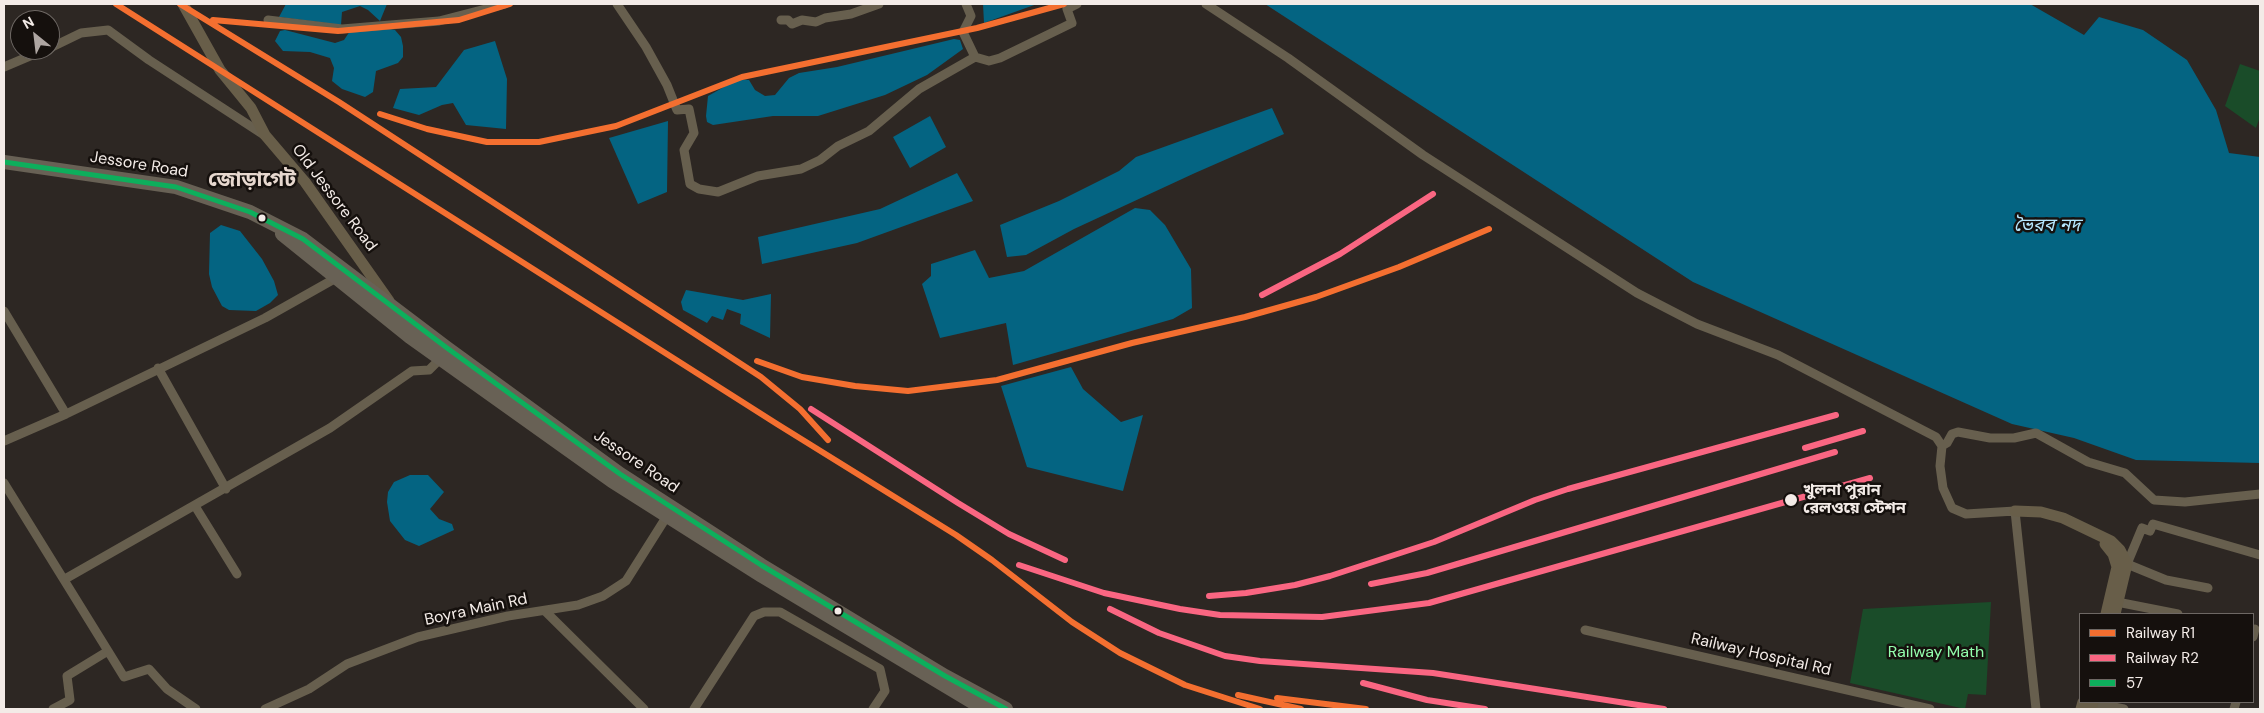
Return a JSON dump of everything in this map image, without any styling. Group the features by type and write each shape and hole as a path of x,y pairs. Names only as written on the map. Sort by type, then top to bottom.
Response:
{"highway":[{"name":"Jessore Road","path":"4,162 176,186 222,201 264,219 303,239 393,308 620,474 762,565 945,676 1006,709"},
{"name":"Jessore Road","path":"264,219 410,337 612,481 892,655 984,709"}],"main road":[{"name":"Old Jessore Road","path":"183,4 220,70 251,108 265,135 305,182 369,271 410,337"},
{"path":"2014,511 2040,512 2082,525 2111,541 2120,550 2127,564 2115,613"},
{"path":"2014,511 2079,532 2106,545 2113,554 2118,567 2106,613"},
{"path":"2081,709 2090,704"}],"street":[{"path":"268,20 342,29 439,21 505,4"},
{"path":"617,4 659,70 677,110 689,109 694,133 684,150 685,168 690,184 699,189 718,192 758,176 801,169 820,160 838,146 869,131 919,89 976,57"},
{"path":"781,20 788,20 792,24 802,20 816,22 824,18 851,14 879,4"},
{"path":"966,4 971,16 963,32 976,57 989,61 1000,58 1072,23 1067,9 1076,4"},
{"path":"1206,4 1288,58 1422,155 1637,292 1697,324 1778,355 1936,437 1942,446 1940,466 1943,488 1952,508 1966,514 2014,511 2036,709"},
{"path":"60,43 81,33 108,30 149,60 265,135"},
{"path":"4,67 20,60"},
{"path":"4,440 66,414 158,368 266,318 336,278"},
{"path":"4,311 66,414"},
{"path":"65,579 226,489 330,428 412,371 429,370 440,358"},
{"path":"158,368 226,489"},
{"path":"1942,446 1948,443 1952,434 1958,432 1990,438 2014,438 2036,434 2088,462 2125,473 2154,500 2186,502 2260,494"},
{"path":"4,483 124,677 149,668 167,689 196,709"},
{"path":"195,506 238,574"},
{"name":"Boyra Main Rd","path":"265,709 310,689 347,664 372,652 463,625 578,605 603,596 626,581 667,516"},
{"path":"2208,588 2166,580 2127,564 2142,528 2150,532 2153,524 2260,555"},
{"path":"2117,602 2173,613"},
{"path":"545,611 644,709"},
{"path":"694,709 754,616 764,612 780,612 880,669 885,691 873,709"},
{"name":"Railway Hospital Rd","path":"1585,630 1930,709"},
{"path":"53,709 70,700 67,676 108,651"},
{"path":"880,669 892,655"},
{"path":"2090,704 2124,709"}],"green space":[{"path":"2240,64 2260,71 2260,117 2256,128 2225,106"},
{"name":"Railway Math","path":"1991,602 1986,695 1968,694 1965,709 1850,683 1863,609"}],"water":[{"path":"286,4 387,4 380,21 368,10 360,6 342,12 341,25 279,17"},
{"path":"983,4 1037,4 984,23"},
{"name":"ভৈরব নদ","path":"1265,4 2030,4 2084,35 2099,17 2143,30 2187,60 2216,110 2229,153 2260,157 2260,463 2136,460 2074,438 2012,424 1693,282"},
{"path":"285,30 335,43 344,40 350,31 395,30 401,37 403,57 398,63 376,71 373,92 365,97 342,89 332,81 334,68 330,58 310,52 283,51 275,41 280,31"},
{"path":"954,39 960,40 963,49 927,75 885,95 818,116 773,116 713,125 707,122 708,96 738,79 749,80 755,90 765,96 775,95 789,78 799,73 837,67"},
{"path":"495,41 507,79 506,129 466,125 453,103 442,105 419,115 393,108 400,89 436,87 464,50"},
{"path":"1272,108 1284,134 1074,229 1026,255 1007,257 1000,225 1059,201 1119,171 1136,157"},
{"path":"930,116 946,147 910,168 893,137"},
{"path":"668,121 667,192 638,204 609,138"},
{"path":"957,173 973,201 857,243 762,264 758,237 880,209"},
{"path":"1135,208 1150,210 1165,225 1191,269 1192,308 1173,319 1013,365 1006,323 940,338 922,284 931,276 931,264 975,250 989,278 1024,271"},
{"path":"221,225 240,231 262,259 274,281 278,295 270,303 256,311 229,310 222,306 212,287 209,274 210,233"},
{"path":"686,290 743,300 771,294 770,338 740,324 741,314 727,309 723,320 712,316 707,323 683,310 681,302"},
{"path":"1071,367 1083,389 1121,422 1143,415 1123,491 1027,467 1001,386"},
{"path":"410,475 428,475 444,492 430,509 439,519 452,524 454,530 419,546 405,540 390,521 387,502 388,492 394,482"}],"rail line":[{"name":"R1","path":"116,4 777,424 956,535 992,560 1072,622 1120,653 1185,685 1260,709"},
{"name":"R1","path":"180,4 339,102 761,377 800,409 828,440"},
{"name":"R1","path":"213,20 338,31 459,20 510,4"},
{"name":"R1","path":"380,114 427,129 487,142 539,142 616,126 742,77 977,28 1064,4"},
{"name":"R2","path":"1262,295 1340,254 1433,194"},
{"name":"R1","path":"757,361 802,377 855,386 908,391 997,380 1132,343 1245,317 1316,297 1399,267 1489,229"},
{"name":"R2","path":"811,409 1009,534 1065,560"},
{"name":"R2","path":"1209,596 1246,593 1295,585 1330,576 1434,542 1535,500 1568,489 1836,415"},
{"name":"R2","path":"1805,448 1863,431"},
{"name":"R2","path":"1371,584 1427,573 1835,452"},
{"name":"R2","path":"1019,565 1104,593 1180,609 1220,615 1322,617 1429,603 1870,478"},
{"name":"R2","path":"1110,609 1159,633 1225,656 1260,661 1433,673 1664,709"},
{"name":"R2","path":"1363,683 1427,700 1485,709"},
{"name":"R1","path":"1238,695 1301,709"},
{"name":"R1","path":"1277,698 1366,709"}],"transit line":[{"name":"57","path":"4,162 176,187 250,212 303,239 447,348 620,474 761,565 945,676 1006,709"}],"place":[{"name":"খুলনা পুরান রেলওয়ে স্টেশন","path":"1791,500"}],"district":[{"name":"জোড়াগেট","path":"252,180"}]}
